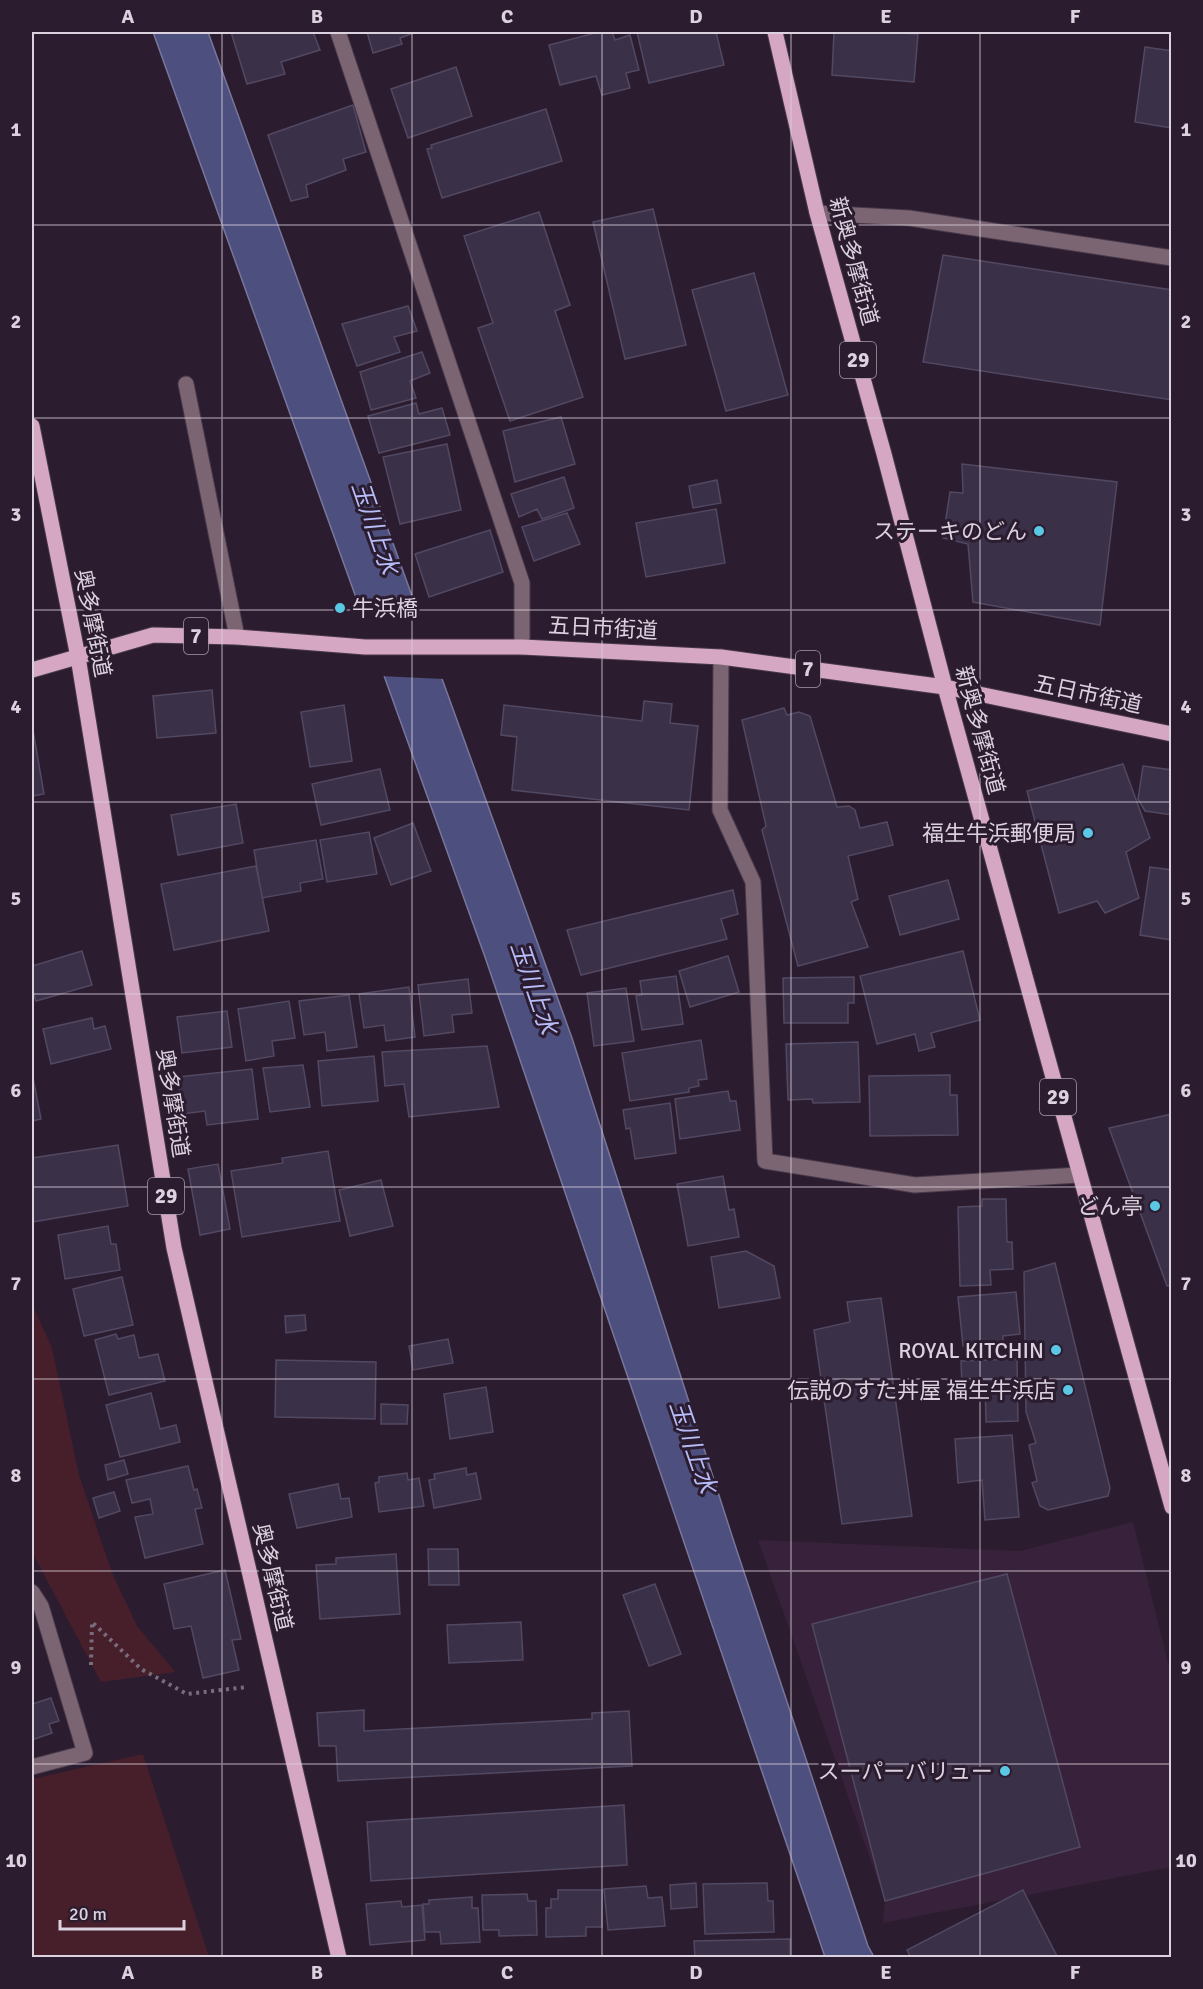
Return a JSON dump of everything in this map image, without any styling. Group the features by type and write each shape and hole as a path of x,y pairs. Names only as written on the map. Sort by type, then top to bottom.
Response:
{"main road":[{"name":"新奥多摩街道","path":"776,32 817,213 884,454 945,687 1172,1507"},
{"name":"奥多摩街道","path":"32,426 78,657 174,1248 339,1958"},
{"name":"五日市街道","path":"32,670 153,635 237,637 365,647 522,647 721,657 945,687 1172,734"}],"street":[{"path":"338,32 522,583 522,647"},
{"path":"817,213 909,218 1172,258"},
{"path":"186,384 237,637"},
{"path":"721,657 720,810 753,882 765,1161 915,1185 1079,1175"},
{"path":"32,1592 41,1606 85,1754 32,1767"}],"path":[{"path":"91,1668 92,1622 141,1669 187,1694 274,1683"}],"shaded area":[{"path":"32,1304 52,1348 79,1475 112,1573 137,1626 175,1672 101,1682 32,1552"},
{"name":"スーパーバリュー","path":"1133,1522 1171,1675 1171,1867 883,1923 885,1901 758,1540 1020,1551"},
{"path":"143,1754 209,1957 32,1957 32,1779"}],"water":[{"name":"玉川上水","path":"153,32 208,32 572,1038 734,1542 868,1946 874,1957 825,1957 485,957"}],"pier":[{"name":"牛浜橋","path":"357,611 421,615 444,679 380,676"}],"building":[{"path":"231,32 313,32 320,50 281,62 285,74 247,84"},
{"path":"367,32 417,32 400,38 402,44 373,53"},
{"path":"599,32 612,32 615,40 630,35 639,70 626,73 630,88 602,95 596,76 560,85 549,45"},
{"path":"637,32 716,32 724,65 649,83"},
{"path":"834,32 918,34 914,82 832,75"},
{"path":"1145,47 1172,51 1172,128 1135,122"},
{"path":"456,67 472,116 408,138 391,89"},
{"path":"353,105 366,152 343,159 346,170 306,185 308,197 291,201 268,135"},
{"path":"546,109 562,161 442,198 427,149 432,148 431,145"},
{"path":"653,209 686,345 625,359 593,222"},
{"path":"539,212 570,305 555,311 583,397 510,421 478,328 493,323 464,236"},
{"path":"943,255 1172,290 1172,400 923,362"},
{"path":"754,273 788,395 726,411 692,290"},
{"path":"408,306 417,331 394,337 400,352 357,366 342,324"},
{"path":"422,352 430,373 410,381 416,398 371,410 360,372"},
{"path":"416,403 419,414 442,408 450,435 379,453 368,416"},
{"path":"561,417 575,464 515,482 503,431"},
{"path":"447,444 461,510 400,524 383,457"},
{"path":"962,464 1117,482 1100,625 973,602 968,544 943,538 950,492 963,493"},
{"path":"564,477 574,508 542,519 537,509 519,517 511,494"},
{"path":"717,480 721,503 693,508 689,486"},
{"path":"716,509 725,563 646,577 636,523"},
{"path":"567,513 580,544 534,561 522,527"},
{"path":"490,530 503,572 429,597 415,554"},
{"path":"212,690 216,733 157,738 153,696"},
{"path":"644,701 672,704 670,723 698,726 689,810 512,790 517,737 501,735 504,705 642,721"},
{"path":"344,705 352,761 310,767 301,712"},
{"path":"784,708 787,715 799,712 810,716 837,807 849,806 855,810 860,828 887,822 893,845 848,856 858,899 851,902 868,947 798,966 762,830 766,826 742,720"},
{"path":"32,730 44,794 32,796"},
{"path":"1123,764 1150,838 1126,852 1139,898 1105,913 1097,901 1059,913 1027,791"},
{"path":"1143,766 1172,770 1172,815 1145,811 1138,799"},
{"path":"380,769 390,810 321,825 312,784"},
{"path":"236,804 243,843 178,855 171,815"},
{"path":"413,823 431,871 391,885 374,838"},
{"path":"369,832 377,874 327,882 320,840"},
{"path":"316,840 323,879 300,883 301,891 262,898 254,850"},
{"path":"256,866 269,931 174,950 161,884"},
{"path":"1150,867 1172,870 1172,940 1140,935"},
{"path":"948,880 959,919 900,935 889,896"},
{"path":"733,890 738,914 721,919 727,939 581,975 567,930"},
{"path":"82,951 92,985 36,1001 32,988 32,966"},
{"path":"963,951 980,1020 931,1033 935,1047 919,1051 915,1034 877,1044 860,976"},
{"path":"728,956 739,992 690,1007 679,971"},
{"path":"676,976 683,1024 642,1030 636,996 642,995 640,981"},
{"path":"854,977 854,1003 848,1003 848,1023 784,1023 783,978"},
{"path":"468,979 472,1013 452,1015 454,1032 424,1036 418,985"},
{"path":"409,987 415,1037 386,1041 384,1025 364,1028 359,994"},
{"path":"626,988 634,1041 594,1046 587,993"},
{"path":"349,995 357,1047 327,1051 325,1032 304,1035 299,1001"},
{"path":"289,1001 295,1038 272,1041 274,1056 246,1061 238,1009"},
{"path":"227,1011 232,1047 182,1053 177,1017"},
{"path":"92,1018 94,1029 105,1026 111,1049 51,1064 43,1029"},
{"path":"701,1040 707,1079 698,1080 699,1086 689,1088 689,1092 630,1101 622,1053"},
{"path":"858,1042 860,1102 813,1103 812,1099 788,1100 786,1044"},
{"path":"487,1046 499,1107 409,1117 404,1084 385,1086 382,1052"},
{"path":"374,1056 378,1101 322,1106 318,1061"},
{"path":"303,1065 310,1107 270,1112 263,1068"},
{"path":"252,1069 258,1119 207,1125 205,1111 182,1114 178,1077"},
{"path":"950,1075 950,1095 957,1095 958,1135 870,1136 869,1076"},
{"path":"32,1078 41,1119 32,1121"},
{"path":"728,1091 730,1101 736,1101 740,1130 680,1139 675,1099"},
{"path":"670,1103 676,1153 635,1159 630,1128 626,1129 623,1110"},
{"name":"どん亭","path":"1172,1114 1172,1285 1167,1286 1109,1128"},
{"path":"118,1145 128,1206 32,1222 32,1158"},
{"path":"328,1151 340,1221 242,1237 231,1171 283,1163 282,1158"},
{"path":"218,1164 230,1229 200,1235 188,1169"},
{"path":"723,1176 729,1210 734,1209 739,1237 688,1246 677,1184"},
{"path":"381,1180 393,1226 350,1236 339,1190"},
{"path":"982,1199 1006,1199 1007,1242 1012,1242 1013,1269 990,1270 991,1285 960,1286 958,1207 982,1206"},
{"path":"108,1226 111,1244 116,1244 120,1270 65,1279 58,1235"},
{"path":"746,1251 774,1266 780,1298 719,1308 711,1257"},
{"path":"1055,1263 1110,1488 1108,1496 1048,1510 1040,1506 1032,1483 1037,1481 1029,1445 1036,1443 1026,1412 1024,1272"},
{"path":"122,1277 133,1325 84,1336 73,1289"},
{"path":"1016,1292 1020,1334 1003,1336 1003,1343 963,1346 958,1297"},
{"path":"881,1298 912,1516 842,1524 814,1330 850,1322 847,1302"},
{"path":"305,1315 306,1330 286,1333 285,1316"},
{"path":"116,1334 118,1339 134,1335 139,1358 158,1354 165,1381 109,1395 95,1340"},
{"path":"448,1339 453,1363 413,1370 409,1346"},
{"path":"1017,1359 1018,1421 986,1422 985,1385 962,1386 961,1361"},
{"path":"276,1360 376,1362 375,1419 275,1417"},
{"path":"486,1387 493,1432 450,1439 444,1394"},
{"path":"151,1393 160,1429 176,1425 180,1442 120,1457 106,1405"},
{"path":"381,1404 408,1405 407,1424 381,1424"},
{"path":"1012,1435 1019,1517 985,1520 982,1480 958,1483 955,1439"},
{"path":"124,1460 128,1474 108,1480 105,1465"},
{"path":"188,1466 194,1490 197,1489 202,1508 195,1509 203,1544 145,1558 135,1517 153,1514 150,1499 132,1503 126,1480"},
{"path":"466,1468 467,1475 476,1473 481,1499 434,1508 429,1480 435,1479 434,1474"},
{"path":"407,1473 408,1480 419,1478 424,1506 379,1512 375,1483 379,1482 379,1477"},
{"path":"338,1484 341,1499 349,1498 352,1517 297,1528 289,1494"},
{"path":"114,1492 120,1511 99,1518 93,1498"},
{"path":"428,1549 458,1549 459,1585 429,1585"},
{"path":"396,1554 400,1614 320,1619 316,1565 336,1564 336,1558"},
{"path":"225,1570 241,1639 232,1640 239,1670 203,1678 191,1626 174,1629 164,1584"},
{"path":"1007,1574 1080,1847 885,1901 812,1624"},
{"path":"655,1584 681,1654 649,1666 623,1595"},
{"path":"521,1622 523,1660 449,1663 447,1625"},
{"path":"51,1698 59,1721 49,1724 52,1733 32,1740 32,1704"},
{"path":"364,1710 364,1731 592,1719 592,1713 629,1711 632,1766 338,1781 336,1746 319,1746 317,1713"},
{"path":"624,1805 627,1865 371,1881 367,1822"},
{"path":"696,1883 697,1907 671,1909 670,1885"},
{"path":"767,1883 768,1901 773,1901 774,1932 705,1934 703,1884"},
{"path":"646,1886 648,1898 662,1897 665,1926 608,1930 604,1889"},
{"path":"558,1890 602,1890 602,1927 586,1927 586,1936 546,1937 546,1908 551,1908 551,1899 558,1899"},
{"path":"1023,1890 1058,1958 911,1958 907,1950"},
{"path":"527,1894 528,1901 536,1901 537,1935 499,1936 499,1930 483,1930 482,1895"},
{"path":"472,1897 472,1908 478,1908 480,1942 441,1944 440,1932 425,1932 423,1904 429,1904 429,1900"},
{"path":"401,1901 402,1907 422,1905 425,1940 370,1945 366,1904"},
{"path":"790,1939 790,1958 695,1958 694,1941"}],"place":[{"name":"ステーキのどん","path":"1039,531"},
{"name":"牛浜橋","path":"340,608"},
{"name":"福生牛浜郵便局","path":"1088,833"},
{"name":"どん亭","path":"1155,1206"},
{"name":"ROYAL KITCHIN","path":"1056,1350"},
{"name":"伝説のすた丼屋 福生牛浜店","path":"1068,1390"},
{"name":"スーパーバリュー","path":"1005,1771"}]}
